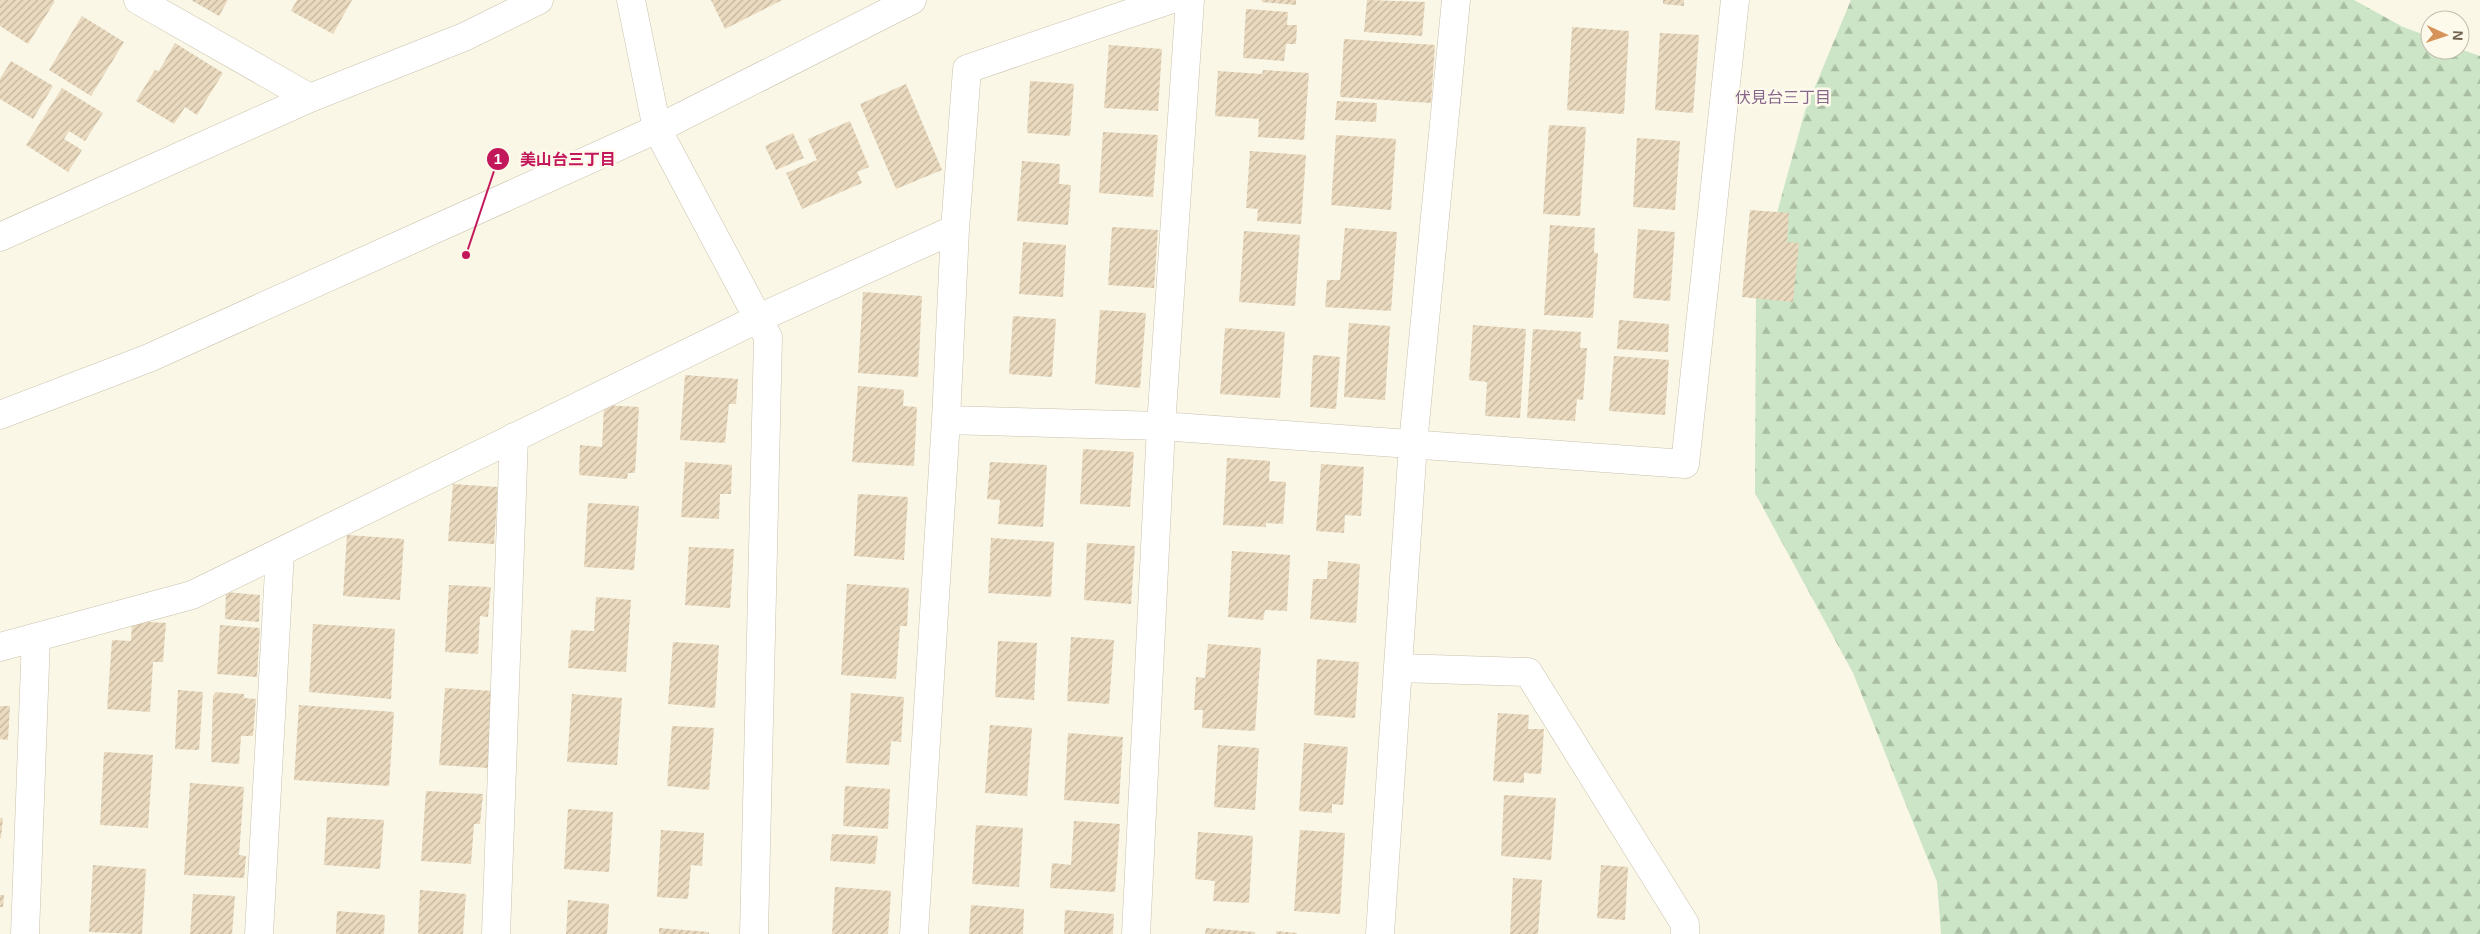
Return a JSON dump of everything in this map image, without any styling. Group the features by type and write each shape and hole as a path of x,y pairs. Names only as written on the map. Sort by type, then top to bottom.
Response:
{"street":[{"path":"138,0 310,98"},
{"path":"0,237 310,98 464,37 539,0"},
{"path":"630,0 657,129 768,337 754,934"},
{"path":"0,415 149,358 657,129 912,0"},
{"path":"914,934 946,420 955,229 968,69 1169,0"},
{"path":"1136,934 1161,426 1190,0"},
{"path":"1380,934 1413,444 1456,0"},
{"path":"946,420 1161,426 1685,464 1735,0"},
{"path":"0,647 192,596 758,318 955,229"},
{"path":"496,934 508,653 514,438"},
{"path":"260,934 280,552"},
{"path":"25,934 36,637"},
{"path":"1399,668 1528,672 1685,924 1685,934"}],"green space":[{"path":"1851,0 2354,0 2403,27 2420,33 2420,60 2470,60 2470,52 2480,56 2480,934 1941,934 1937,882 1853,673 1755,493 1756,289 1805,111"}],"building":[{"path":"0,0 55,1 28,44 0,26"},
{"path":"191,0 228,0 219,16"},
{"path":"297,0 352,0 333,34 291,11"},
{"path":"711,0 782,0 725,29"},
{"path":"1262,0 1296,0 1296,5 1262,2"},
{"path":"1367,0 1425,2 1422,36 1364,32"},
{"path":"1663,0 1684,0 1684,6 1663,4"},
{"path":"1246,9 1288,12 1287,25 1297,25 1296,44 1286,44 1284,61 1243,58"},
{"path":"82,16 124,42 91,96 49,70"},
{"path":"1572,27 1629,31 1624,114 1567,110"},
{"path":"1660,33 1699,35 1693,113 1655,110"},
{"path":"1344,39 1435,45 1431,103 1340,97"},
{"path":"175,43 223,73 197,115 185,107 174,124 136,101 155,70 159,71"},
{"path":"1109,45 1162,49 1158,111 1104,108"},
{"path":"11,61 53,86 33,119 0,99 0,79"},
{"path":"1263,70 1309,73 1304,140 1258,137 1259,119 1215,116 1218,71 1262,74"},
{"path":"1030,81 1074,84 1070,136 1027,133"},
{"path":"906,84 942,170 896,189 860,104"},
{"path":"62,88 103,113 85,141 69,131 64,139 82,150 68,172 26,145"},
{"path":"1337,101 1377,103 1376,122 1335,120"},
{"path":"850,121 869,167 857,172 862,183 802,209 786,173 817,160 808,139"},
{"path":"1549,125 1586,127 1580,216 1543,214"},
{"path":"1103,132 1158,135 1153,197 1099,193"},
{"path":"793,133 804,158 776,170 765,146"},
{"path":"1336,135 1396,139 1391,210 1331,205"},
{"path":"1637,138 1680,141 1675,210 1633,207"},
{"path":"1250,151 1306,155 1301,224 1257,221 1258,209 1246,208"},
{"path":"1022,161 1060,164 1059,184 1071,185 1068,225 1017,221"},
{"path":"1750,210 1789,213 1787,242 1799,243 1793,302 1742,297"},
{"path":"1550,225 1595,228 1594,253 1598,253 1593,318 1544,315"},
{"path":"1112,227 1158,230 1154,288 1108,285"},
{"path":"1345,228 1397,232 1391,311 1325,307 1327,280 1340,280"},
{"path":"1638,229 1675,232 1670,301 1633,298"},
{"path":"1244,231 1300,235 1295,306 1239,302"},
{"path":"1023,242 1066,245 1063,297 1019,294"},
{"path":"863,292 922,296 918,377 858,373"},
{"path":"1100,310 1146,313 1140,388 1095,384"},
{"path":"1013,316 1056,319 1052,377 1009,374"},
{"path":"1619,320 1669,324 1668,352 1617,349"},
{"path":"1349,323 1390,326 1385,400 1344,397"},
{"path":"1473,325 1526,329 1520,418 1485,416 1487,382 1469,380"},
{"path":"1225,328 1285,332 1280,398 1220,394"},
{"path":"1533,329 1581,332 1580,348 1587,348 1583,400 1577,399 1575,421 1527,418"},
{"path":"1313,355 1340,357 1336,409 1310,407"},
{"path":"1614,356 1669,360 1665,415 1609,411"},
{"path":"685,375 738,379 736,404 729,404 725,443 680,440"},
{"path":"858,386 904,390 903,406 917,407 914,466 852,462"},
{"path":"604,405 639,407 635,473 628,473 627,479 579,475 580,445 602,447"},
{"path":"1083,449 1134,452 1130,507 1080,504"},
{"path":"1227,458 1270,461 1269,481 1286,482 1283,524 1266,523 1266,527 1223,525"},
{"path":"685,462 732,465 731,494 720,494 719,519 681,517"},
{"path":"990,462 1047,465 1043,527 998,524 1000,500 987,499"},
{"path":"1321,464 1364,467 1361,516 1345,515 1344,533 1316,531"},
{"path":"453,484 498,487 494,544 448,541"},
{"path":"858,494 908,497 904,560 854,556"},
{"path":"588,503 639,506 634,570 584,567"},
{"path":"347,535 404,539 400,600 343,596"},
{"path":"991,538 1054,542 1051,597 988,593"},
{"path":"1087,543 1135,546 1131,604 1084,600"},
{"path":"689,547 734,549 730,608 685,605"},
{"path":"1232,551 1290,555 1287,611 1265,610 1263,620 1228,617"},
{"path":"1328,561 1360,564 1356,623 1310,619 1313,579 1327,579"},
{"path":"847,584 909,588 907,626 900,626 896,679 841,675"},
{"path":"449,585 491,587 488,617 480,616 478,654 445,652"},
{"path":"226,592 260,595 259,622 225,619"},
{"path":"596,597 631,600 626,672 568,668 571,630 594,631"},
{"path":"132,621 166,623 163,662 153,662 150,712 107,709 112,640 131,641"},
{"path":"313,624 395,629 391,699 309,692"},
{"path":"220,625 260,628 257,677 217,674"},
{"path":"1071,637 1114,640 1109,704 1067,701"},
{"path":"998,641 1037,643 1034,700 995,697"},
{"path":"673,642 719,645 715,708 668,704"},
{"path":"1208,644 1261,648 1255,731 1202,728 1203,710 1194,710 1196,677 1205,678"},
{"path":"1317,659 1359,662 1355,718 1314,715"},
{"path":"445,688 494,691 489,768 439,765"},
{"path":"178,690 203,692 199,750 175,749"},
{"path":"216,692 244,694 244,698 256,699 253,736 241,736 239,764 211,762 213,696"},
{"path":"851,693 904,697 901,742 891,741 889,765 846,763"},
{"path":"572,694 622,698 617,765 567,762"},
{"path":"299,705 394,712 389,786 294,780"},
{"path":"0,706 10,706 8,740 0,739"},
{"path":"1498,713 1529,715 1528,729 1544,729 1541,774 1524,773 1524,783 1493,781"},
{"path":"990,725 1032,728 1027,796 985,793"},
{"path":"672,726 714,728 709,790 667,786"},
{"path":"1068,733 1123,737 1119,804 1064,800"},
{"path":"1304,743 1348,747 1343,805 1332,804 1332,813 1299,811"},
{"path":"1218,745 1259,748 1255,810 1214,807"},
{"path":"104,752 153,755 148,828 100,825"},
{"path":"190,783 244,787 239,855 246,856 244,878 184,875"},
{"path":"845,786 890,789 888,829 843,826"},
{"path":"426,791 483,794 480,824 474,824 471,864 421,861"},
{"path":"1504,795 1556,798 1551,860 1501,856"},
{"path":"568,809 613,812 609,872 564,869"},
{"path":"327,817 384,820 380,869 324,865"},
{"path":"0,818 3,818 1,838 0,838"},
{"path":"1074,821 1120,824 1115,892 1050,888 1052,863 1071,865"},
{"path":"976,825 1023,828 1019,887 972,884"},
{"path":"661,830 704,833 702,866 691,865 688,899 657,897"},
{"path":"1300,830 1345,833 1340,914 1294,911"},
{"path":"1198,832 1253,836 1249,903 1213,901 1215,881 1195,879"},
{"path":"832,834 878,836 875,864 830,861"},
{"path":"93,865 146,869 142,934 89,932"},
{"path":"1601,865 1628,867 1625,920 1597,918"},
{"path":"1513,878 1542,880 1538,934 1510,934"},
{"path":"835,887 891,891 888,934 832,934"},
{"path":"420,890 466,894 463,934 418,934"},
{"path":"193,894 235,896 232,934 190,934"},
{"path":"0,895 4,895 3,907 0,907"},
{"path":"568,900 609,904 607,934 566,934"},
{"path":"971,905 1024,909 1023,934 969,934"},
{"path":"1065,910 1114,914 1113,934 1064,934"},
{"path":"337,911 385,915 384,934 336,934"},
{"path":"659,928 709,932 709,934 659,934"},
{"path":"1206,928 1255,932 1255,934 1205,934"},
{"path":"1276,931 1297,933 1297,934 1276,934"}],"place":[{"name":"美山台三丁目","path":"466,255"}],"district":[{"name":"伏見台三丁目","path":"1783,97"}]}
